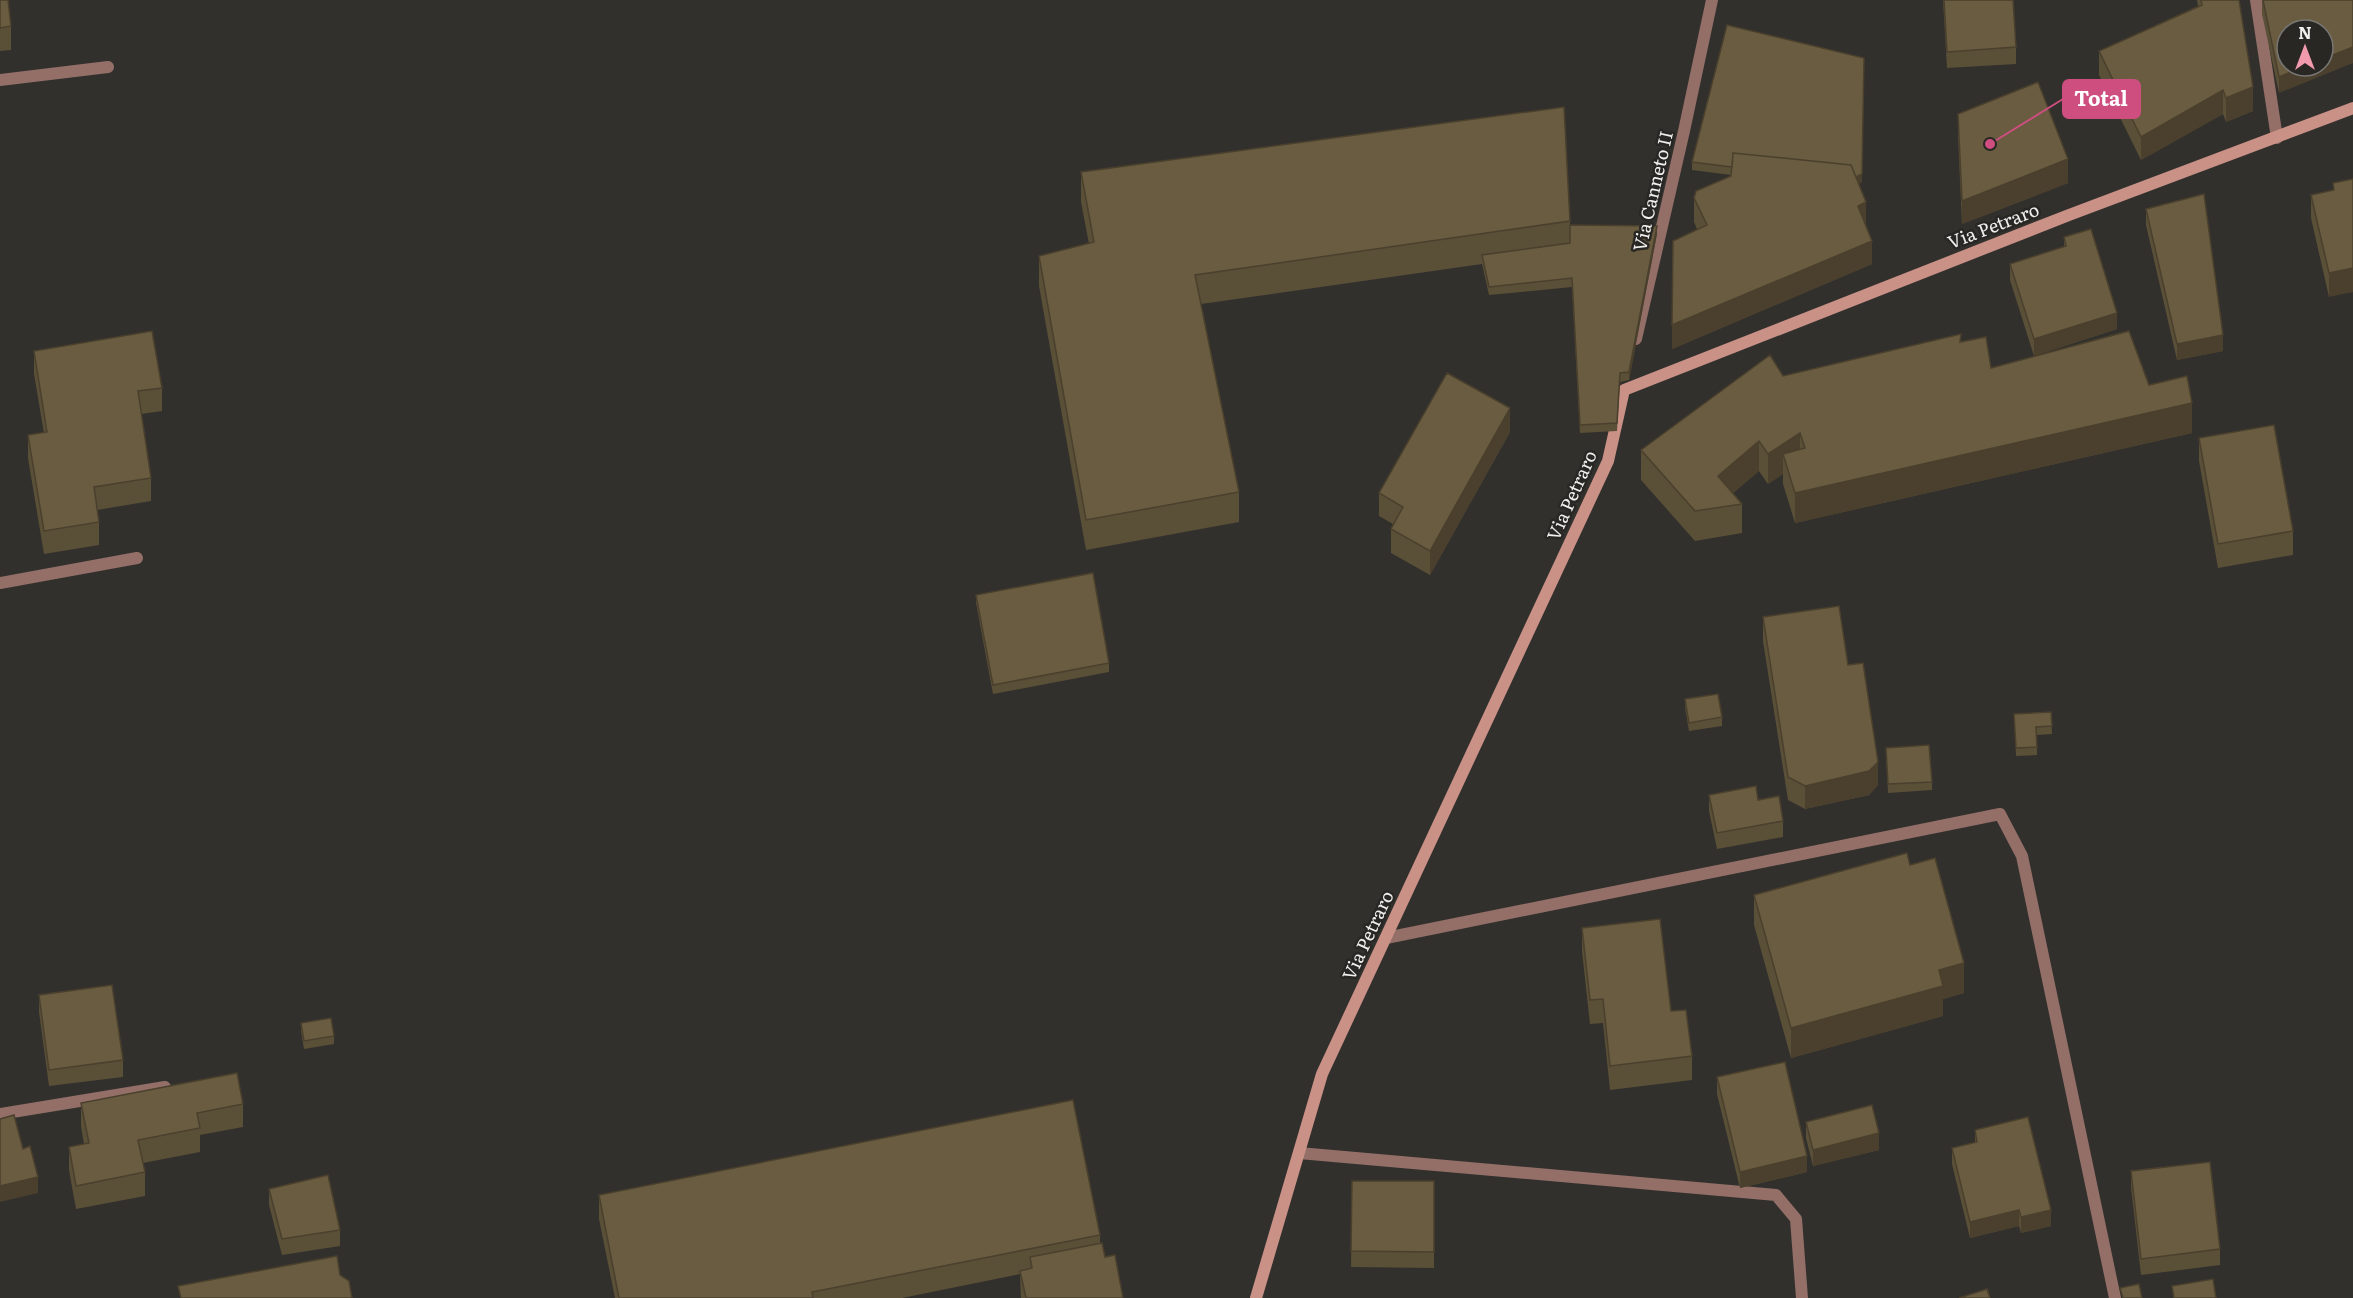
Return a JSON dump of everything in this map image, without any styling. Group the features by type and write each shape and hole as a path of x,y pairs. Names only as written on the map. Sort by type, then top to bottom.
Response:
{"street":[{"name":"Via Canneto II","path":"1632,356 1712,0"},
{"path":"2256,0 2277,138"},
{"path":"0,80 108,67"},
{"name":"Via Petraro","path":"1256,1298 1322,1074 1608,461 1626,384 2353,108"},
{"path":"0,584 137,558"},
{"path":"1386,938 2000,814 2022,856 2115,1298"},
{"path":"0,1114 180,1085"},
{"path":"1299,1153 1776,1195 1796,1220 1802,1298"}],"building":[{"path":"0,0 8,0 11,26 0,28"},
{"path":"1944,0 2013,0 2016,47 1947,52"},
{"path":"2201,0 2239,0 2253,87 2226,98 2223,90 2141,137 2099,51 2202,5"},
{"path":"2263,0 2353,0 2353,47 2335,54 2335,18 2275,18 2275,58"},
{"path":"1727,25 1864,58 1862,174 1856,177 1851,165 1733,153 1732,167 1692,162"},
{"path":"2038,82 2068,159 1962,201 1958,114"},
{"path":"1564,107 1570,221 1195,275 1239,492 1086,520 1039,256 1094,242 1081,172"},
{"path":"1733,153 1851,165 1866,202 1858,206 1872,241 1672,325 1673,241 1707,225 1694,198 1696,191 1731,176"},
{"path":"2353,179 2353,268 2329,273 2311,195 2334,190 2333,183"},
{"path":"2204,194 2223,335 2177,344 2146,209"},
{"path":"1570,225 1657,226 1629,372 1620,373 1617,423 1580,425 1572,278 1489,287 1482,255 1570,243"},
{"path":"2091,229 2117,313 2034,339 2010,264 2066,246 2064,237"},
{"path":"152,331 162,388 138,391 151,478 94,487 99,522 44,531 28,435 47,432 34,351"},
{"path":"2129,331 2149,385 2187,376 2192,403 1795,493 1783,454 1805,448 1800,433 1768,454 1759,441 1718,476 1742,504 1695,511 1641,450 1770,355 1783,376 1961,334 1960,342 1986,337 1991,368"},
{"path":"1447,373 1510,408 1430,551 1391,529 1403,507 1379,493"},
{"path":"2274,425 2293,531 2218,544 2199,438"},
{"path":"1093,573 1109,663 993,685 976,595"},
{"path":"1839,606 1848,665 1863,663 1878,762 1869,771 1805,786 1788,777 1763,617"},
{"path":"1718,694 1722,717 1689,723 1685,699"},
{"path":"2051,712 2052,726 2036,727 2037,747 2016,748 2014,714"},
{"path":"1929,745 1932,782 1888,784 1886,748"},
{"path":"1756,786 1758,800 1779,796 1783,821 1717,833 1709,795"},
{"path":"1907,853 1910,865 1935,858 1964,963 1939,970 1943,986 1791,1028 1754,895"},
{"path":"1660,919 1671,1011 1686,1010 1692,1056 1610,1066 1603,999 1590,1000 1582,928"},
{"path":"112,985 123,1060 49,1070 39,995"},
{"path":"331,1018 334,1036 304,1041 301,1023"},
{"path":"1785,1062 1807,1156 1740,1172 1717,1077"},
{"path":"237,1073 243,1104 197,1113 200,1128 138,1140 145,1172 76,1186 69,1147 89,1143 81,1103"},
{"path":"1073,1100 1100,1235 812,1292 813,1298 619,1298 599,1195"},
{"path":"1872,1105 1879,1133 1813,1150 1806,1122"},
{"path":"14,1115 23,1149 30,1146 38,1177 0,1186 0,1119"},
{"path":"2028,1117 2051,1210 2021,1217 2019,1210 1970,1222 1952,1148 1977,1142 1975,1130"},
{"path":"2210,1162 2220,1249 2141,1259 2131,1171"},
{"path":"328,1175 340,1230 282,1239 269,1189"},
{"path":"1352,1181 1434,1181 1434,1252 1351,1251"},
{"path":"1102,1243 1105,1257 1115,1255 1123,1298 1026,1298 1020,1271 1032,1268 1030,1257"},
{"path":"337,1256 340,1275 349,1281 352,1298 181,1298 178,1286"},
{"path":"2213,1279 2216,1298 2174,1298 2172,1286"},
{"path":"2139,1284 2142,1298 2123,1298 2120,1288"},
{"path":"1987,1289 1990,1298 1959,1298"}],"place":[{"name":"Total","path":"1990,144"}]}
